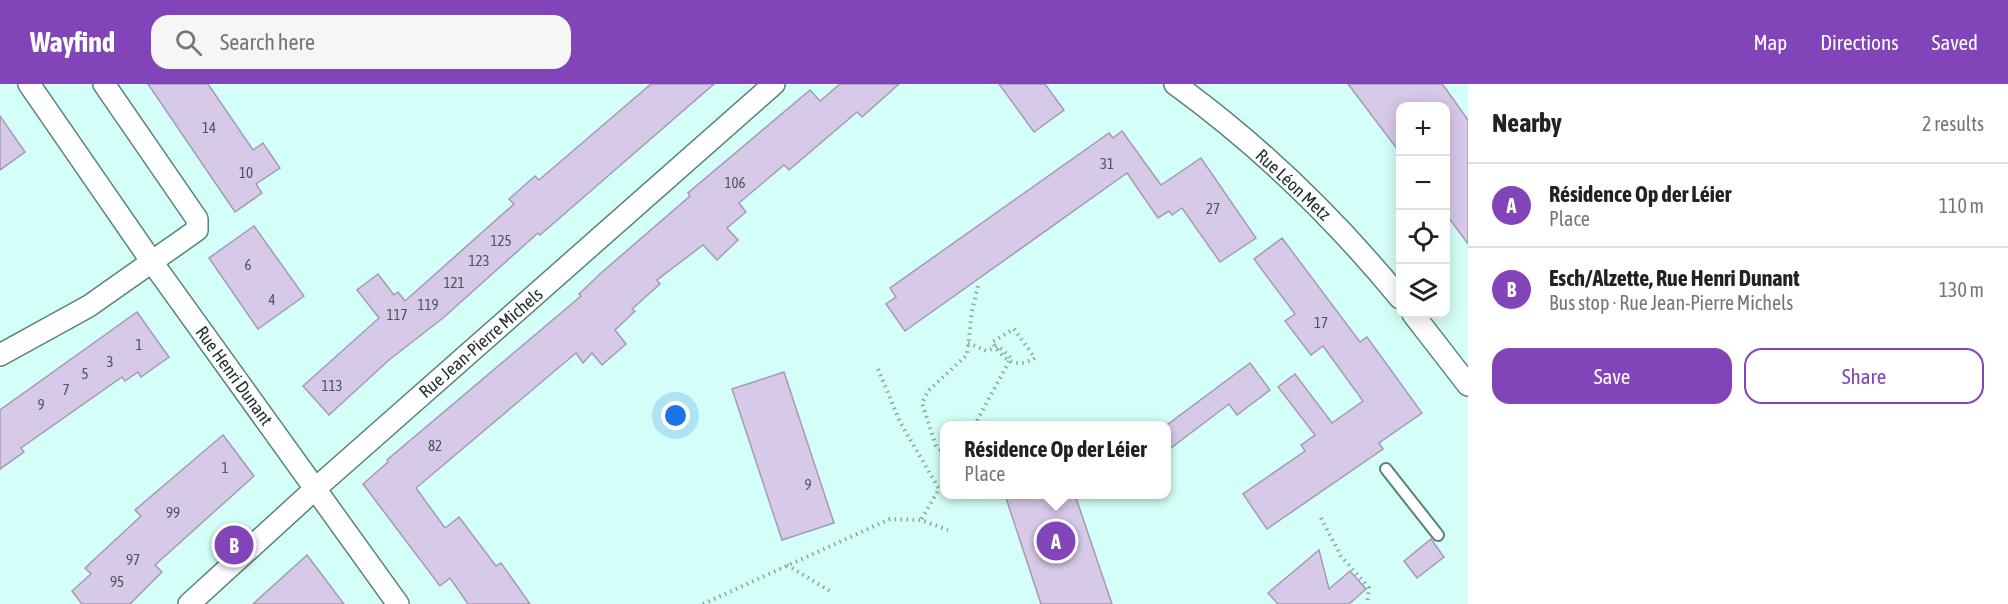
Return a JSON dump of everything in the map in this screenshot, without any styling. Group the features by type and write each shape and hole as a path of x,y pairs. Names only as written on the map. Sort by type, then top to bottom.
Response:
{"street":[{"name":"Rue Henri Dunant","path":"29,84 152,262 398,604"},
{"path":"0,355 88,306 197,230 197,219 104,84"},
{"name":"Rue Jean-Pierre Michels","path":"189,604 315,489 774,84"},
{"name":"Rue Léon Metz","path":"1175,84 1264,156 1323,211 1396,292"},
{"path":"1416,318 1468,385"}],"lane":[{"path":"1386,469 1438,535"}],"path":[{"path":"940,450 936,446 922,403 929,390 967,355 972,311 980,282"},
{"path":"1014,329 1035,358 1021,363 1009,361 996,348 992,342 1014,329"},
{"path":"968,343 987,351 996,348"},
{"path":"977,421 1009,361"},
{"path":"878,369 900,422 939,489 921,520"},
{"path":"1321,518 1341,556 1369,588 1367,604"},
{"path":"703,604 786,564 890,519 921,520 948,530"},
{"path":"786,564 833,592"}],"building":[{"path":"148,84 208,84 253,150 263,143 280,168 256,184 262,193 235,212"},
{"path":"651,84 714,84 540,235 538,233 443,318 389,360 329,415 303,386 379,318 357,290 378,274 394,295 398,292 405,301 514,204 509,199 535,176 539,180"},
{"path":"840,84 899,84 862,117 857,112 789,170 784,165 739,203 746,212 727,228 738,240 717,260 703,245 657,280 660,284 632,309 635,311 615,330 626,344 602,365 592,353 583,363 576,353 416,488 445,528 459,517 496,566 501,563 530,604 468,604 450,578 440,586 363,484 388,462 387,460 581,296 579,294 601,273 690,196 688,193 810,90 820,101"},
{"path":"999,84 1045,84 1064,110 1034,132"},
{"path":"1348,84 1442,84 1446,89 1468,120 1468,244 1450,219 1450,102 1396,102 1396,147"},
{"path":"0,116 25,152 0,170"},
{"path":"1122,131 1161,185 1201,158 1256,238 1220,262 1182,208 1172,215 1169,211 1158,218 1127,173 905,331 886,304 896,297 890,288 1109,133 1113,138"},
{"path":"254,226 304,296 258,329 209,258"},
{"path":"1282,238 1360,342 1367,337 1422,413 1379,443 1383,449 1267,529 1243,494 1305,451 1301,445 1315,435 1278,387 1295,374 1332,423 1363,401 1323,346 1311,355 1285,321 1295,314 1254,259"},
{"path":"137,312 169,357 141,377 138,372 125,381 122,377 21,448 24,452 0,469 0,410"},
{"path":"1250,363 1270,390 1237,415 1229,404 1171,448 1171,422"},
{"path":"784,372 834,523 782,540 732,389"},
{"path":"223,435 254,476 155,565 162,572 130,604 82,604 72,591 91,574 85,568 141,516 135,510"},
{"path":"1006,499 1076,499 1112,604 1041,604"},
{"path":"1431,539 1444,557 1417,578 1404,561"},
{"path":"1319,550 1329,589 1350,571 1366,589 1349,604 1278,604 1268,593"},
{"path":"307,555 344,604 253,604"}],"place":[{"name":"Résidence Op der Léier","path":"1056,541"},
{"name":"Esch/Alzette, Rue Henri Dunant","path":"234,545"}]}
